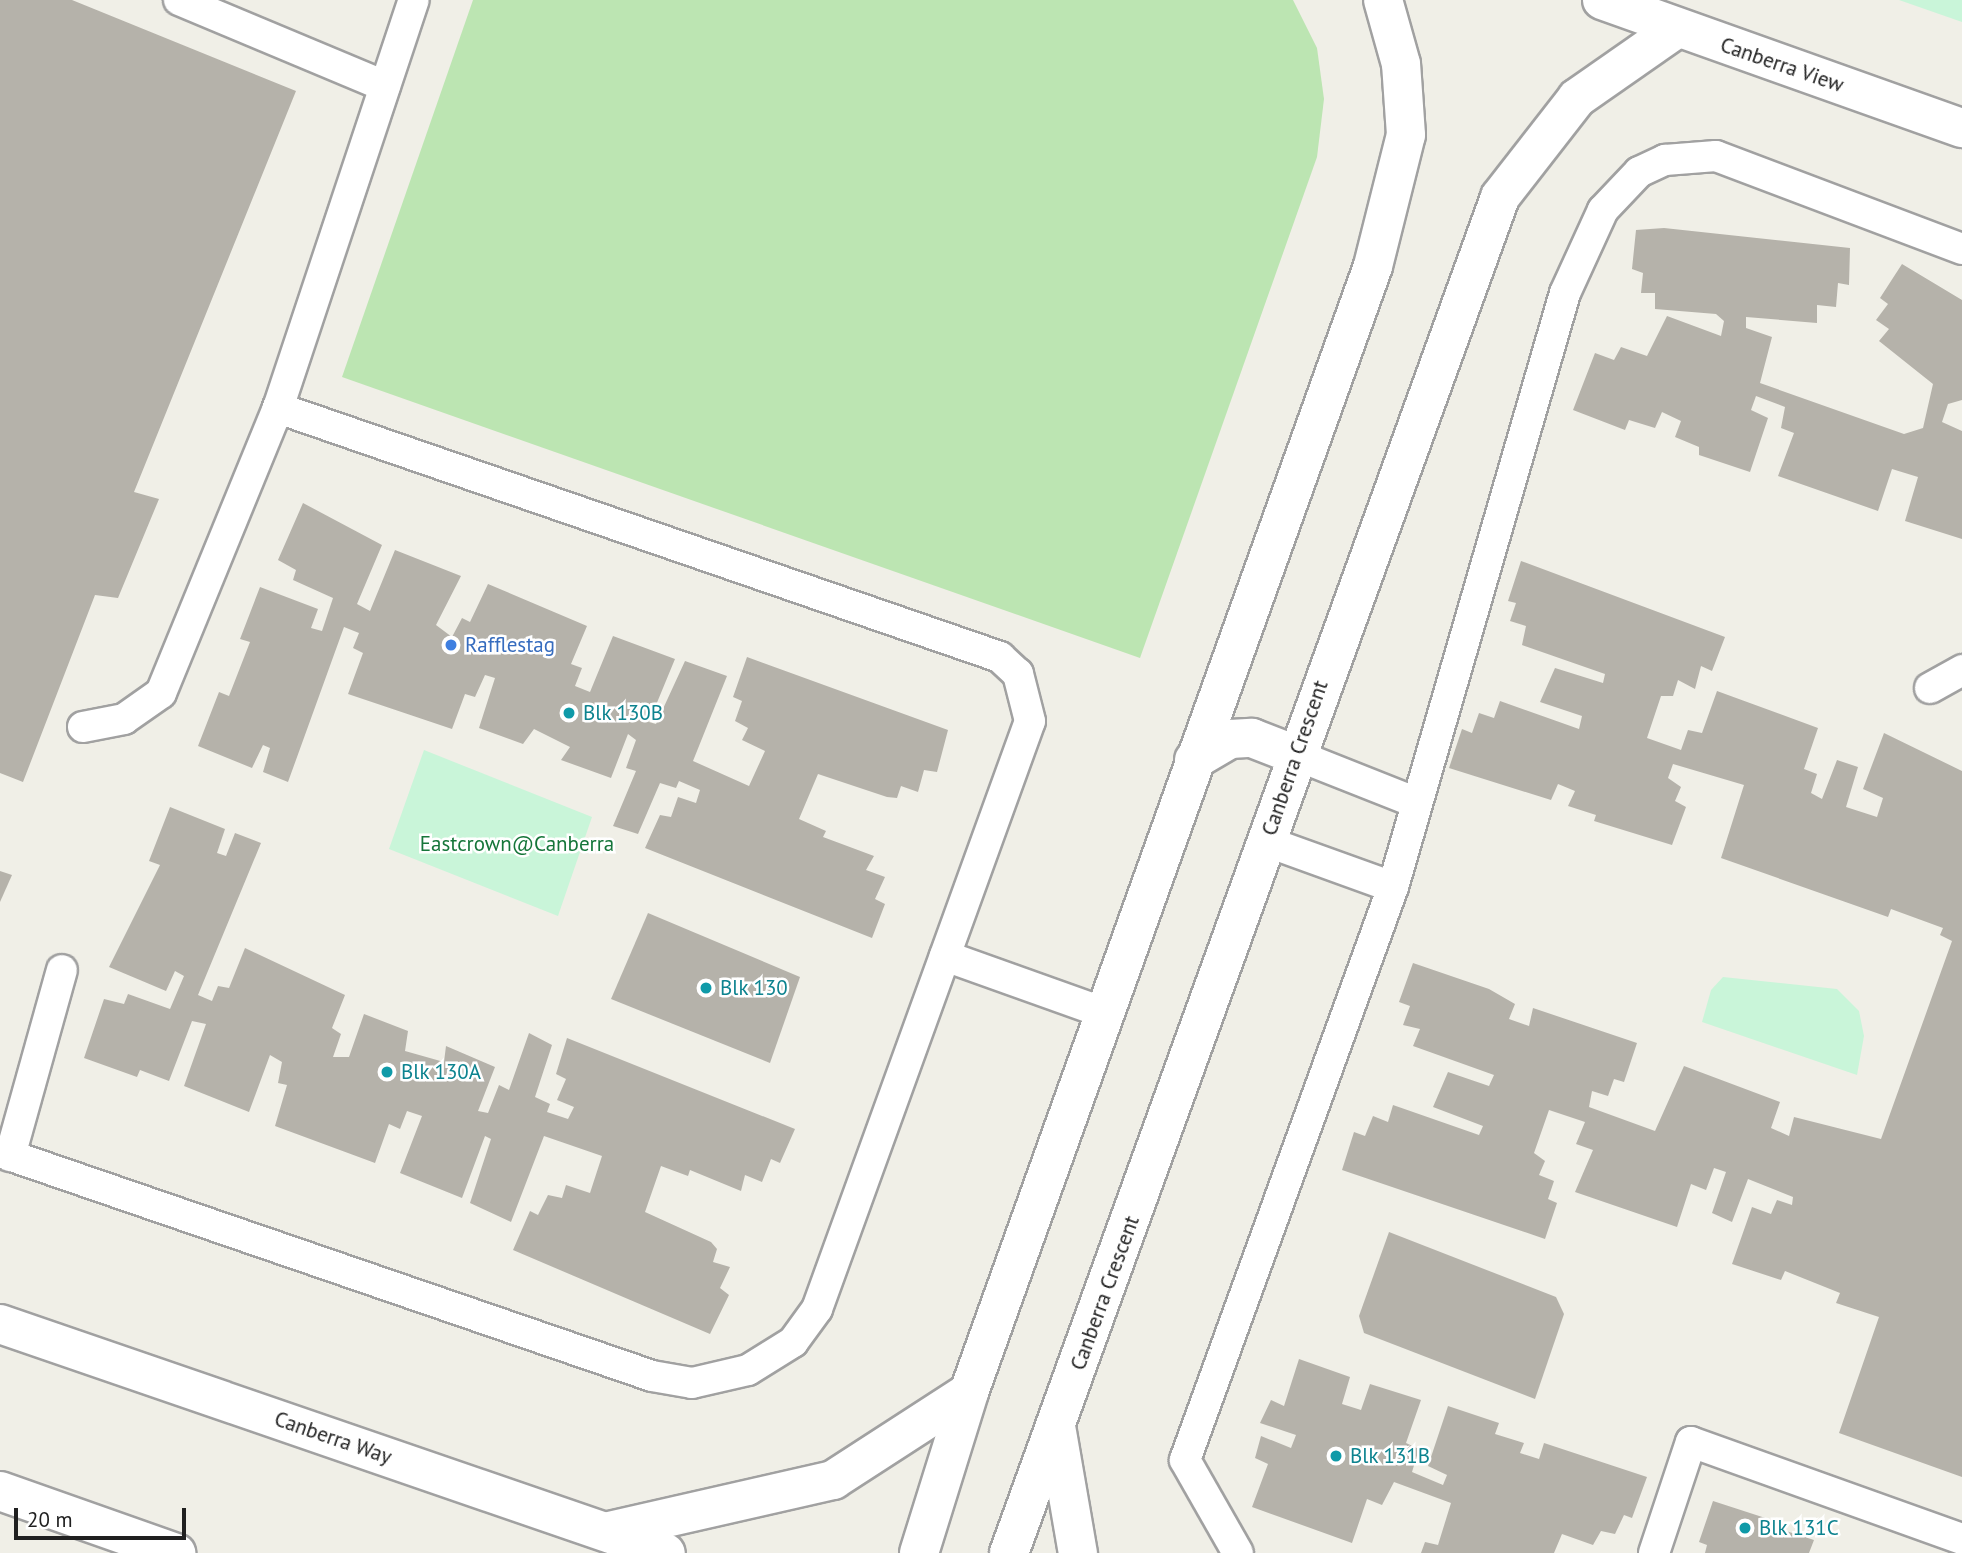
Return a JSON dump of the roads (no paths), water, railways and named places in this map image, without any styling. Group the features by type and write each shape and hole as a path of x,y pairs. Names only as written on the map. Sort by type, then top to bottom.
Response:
{"street":[{"path":"919,1553 969,1392 1373,266 1406,135 1401,64 1383,0"},
{"name":"Canberra View","path":"1602,0 1676,29 1962,128"},
{"name":"Canberra Crescent","path":"1009,1553 1500,197 1577,98 1676,29"},
{"path":"1194,760 1230,739 1252,737 1296,755"},
{"name":"Canberra Way","path":"0,1324 609,1531 666,1553"},
{"path":"609,1531 833,1480 969,1392"},
{"path":"1056,1426 1078,1553"},
{"path":"0,1491 176,1553"}],"lane":[{"path":"179,0 385,86"},
{"path":"83,727 124,719 161,693 278,408 414,0"},
{"path":"1238,1553 1185,1460 1393,887 1565,293 1618,188 1665,160 1716,156 1962,249"},
{"path":"62,970 5,1154 652,1376 692,1383 748,1370 793,1342 817,1309 1030,721 1018,674 1000,657 278,408"},
{"path":"1930,688 1962,670"},
{"path":"1296,755 1417,803"},
{"path":"1265,841 1393,887"},
{"path":"945,956 1105,1013"},
{"path":"1654,1553 1691,1442 1962,1539"}],"place":[{"name":"Rafflestag","path":"451,645"},
{"name":"Blk 130B","path":"569,713"},
{"name":"Blk 130","path":"706,988"},
{"name":"Blk 130A","path":"387,1072"},
{"name":"Blk 131B","path":"1336,1456"},
{"name":"Blk 131C","path":"1745,1528"}],"park label":[{"name":"Eastcrown@Canberra","path":"517,844"}]}
